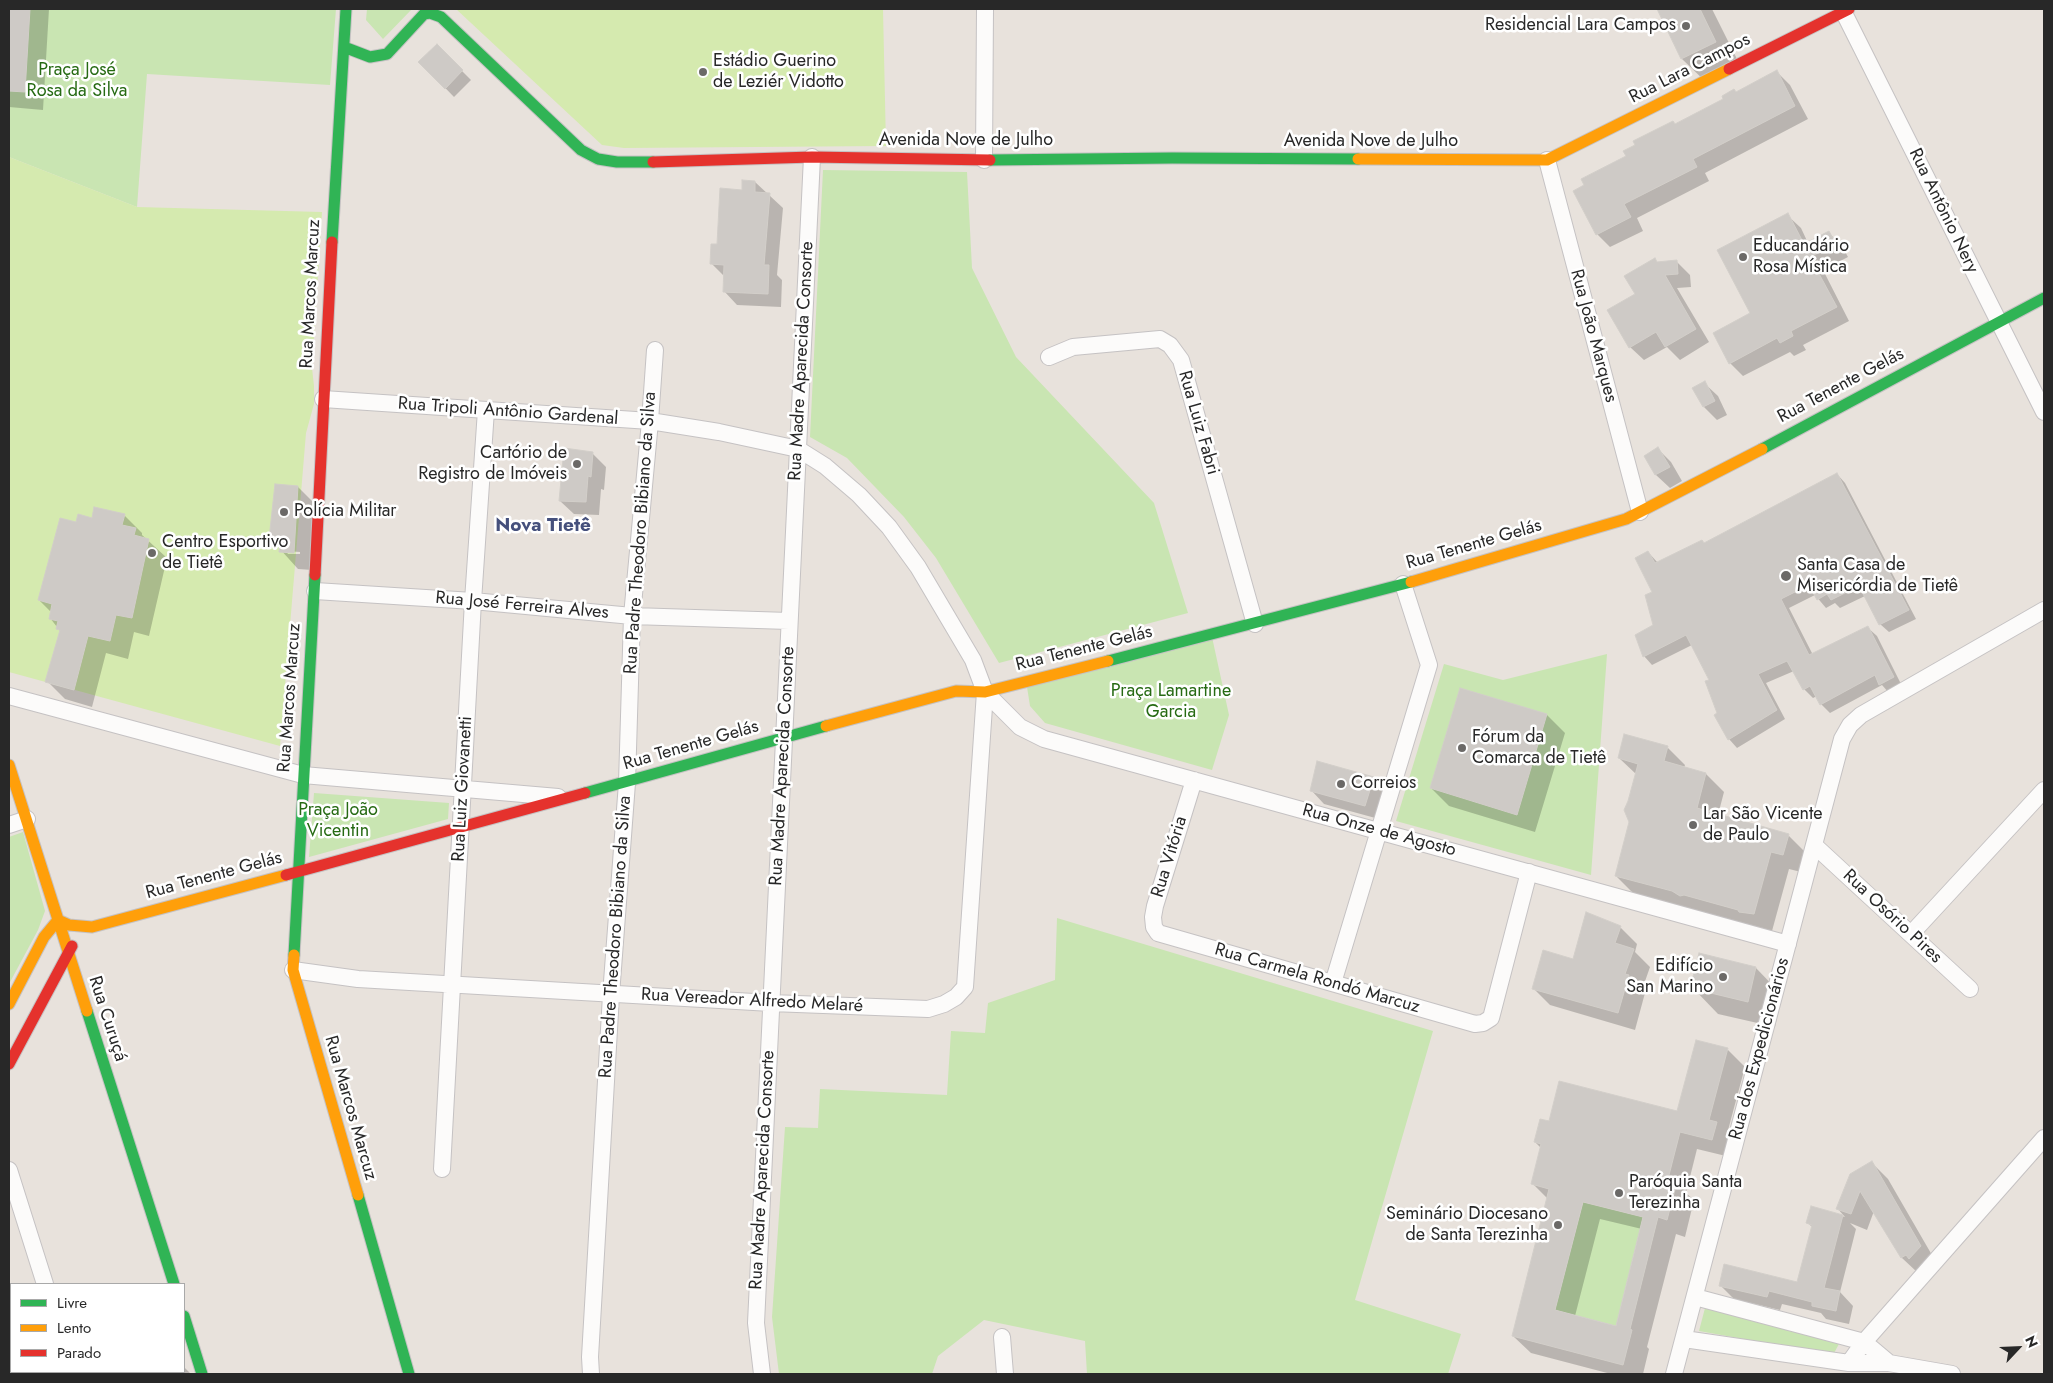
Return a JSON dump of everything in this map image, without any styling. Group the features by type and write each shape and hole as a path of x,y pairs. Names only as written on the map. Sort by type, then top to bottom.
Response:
{"street":[{"name":"Rua Marcos Marcuz","path":"346,9 343,72 338,111 308,725 303,775 293,970 409,1374"},
{"path":"984,160 985,9"},
{"name":"Rua Lara Campos","path":"1547,160 1845,10"},
{"name":"Rua Antônio Nery","path":"1845,10 2044,412"},
{"name":"Avenida Nove de Julho","path":"370,56 387,54 424,14 430,13 441,17 581,150 598,159 617,162 687,162 812,157 984,160 1172,158 1547,160"},
{"path":"344,46 370,56"},
{"path":"343,72 370,56"},
{"name":"Rua Madre Aparecida Consorte","path":"762,1374 756,1323 812,157"},
{"name":"Rua João Marques","path":"1547,160 1640,512"},
{"name":"Rua Tenente Gelás","path":"58,920 69,925 92,927 462,828 784,737 956,691 985,692 1255,624 1403,584 1626,519 2044,298"},
{"name":"Rua Luiz Fabri","path":"1049,357 1073,347 1160,339 1170,344 1181,360 1255,624"},
{"name":"Rua Padre Theodoro Bibiano da Silva","path":"591,1374 590,1357 611,994 626,783 632,616 655,350"},
{"name":"Rua Tripoli Antônio Gardenal","path":"323,399 650,421 719,432 798,449 825,466 859,495 889,526 918,567 973,660 985,692"},
{"name":"Rua Luiz Giovanetti","path":"442,1169 473,602 486,410"},
{"path":"1333,983 1429,665 1403,584"},
{"name":"Rua José Ferreira Alves","path":"314,591 632,616 789,621"},
{"name":"Rua dos Expedicionários","path":"1674,1374 1842,739 1850,725 1861,715 2044,610"},
{"name":"Rua Onze de Agosto","path":"985,692 1020,727 1044,739 1788,944"},
{"name":"Rua Vereador Alfredo Melaré","path":"293,970 358,978 453,985 771,1003 928,1009 944,1004 956,997 965,987 985,692"},
{"path":"9,696 303,775 568,798"},
{"name":"Rua Curuçá","path":"9,765 174,1283"},
{"name":"Rua Vitória","path":"1158,933 1154,927 1155,906 1194,780"},
{"path":"1911,934 2044,790"},
{"path":"9,825 27,818"},
{"name":"Rua Osório Pires","path":"1814,844 1970,989"},
{"name":"Rua Carmela Rondó Marcuz","path":"1158,933 1475,1024 1483,1023 1491,1018 1529,872"},
{"path":"9,1004 44,937 58,920"},
{"name":"Rua Tenente Gelás","path":"9,1064 73,944 92,927"},
{"path":"1849,1363 1864,1342 2044,1138"},
{"path":"9,1170 45,1283"},
{"path":"1695,1297 1864,1342 1889,1363"},
{"path":"185,1319 202,1374"},
{"path":"1002,1337 1005,1374"},
{"path":"1684,1339 1849,1363 1889,1363 1952,1374"}],"green space":[{"name":"Praça José Rosa da Silva","path":"9,9 336,9 330,85 147,74 137,207 9,157"},
{"path":"367,9 412,9 383,39 366,20"},
{"name":"Estádio Guerino de Leziér Vidotto","path":"456,9 883,9 886,146 624,148 602,145"},
{"name":"Centro Esportivo de Tietê","path":"9,157 137,207 322,212 312,368 314,404 306,433 280,746 9,672"},
{"path":"823,170 967,172 972,268 1016,357 1154,503 1188,613 999,663 936,558 904,517 847,458 810,437"},
{"name":"Praça Lamartine Garcia","path":"1212,637 1229,715 1212,770 1045,723 1030,706 1027,687"},
{"path":"1607,654 1591,875 1396,821 1444,664 1503,680"},
{"name":"Praça João Vicentin","path":"314,793 449,803 448,819 309,857"},
{"path":"23,832 45,911 38,930 9,984 9,837"},
{"path":"1057,918 1433,1031 1355,1300 1461,1334 1448,1374 1087,1374 1085,1341 984,1320 938,1356 932,1374 779,1374 772,1317 785,1127 818,1128 820,1089 947,1095 951,1031 985,1033 988,1003 1055,980"},
{"path":"1583,1202 1643,1217 1616,1326 1555,1310"},
{"path":"1705,1308 1840,1342 1833,1355 1699,1331"}],"building":[{"path":"9,9 30,9 25,92 9,91"},
{"name":"Residencial Lara Campos","path":"1657,9 1700,9 1716,42 1681,59"},
{"path":"437,44 463,70 445,89 418,62"},
{"path":"1777,70 1795,106 1693,159 1697,167 1624,204 1631,217 1596,235 1573,191 1584,185 1581,179 1626,156 1623,151 1635,145 1633,141 1673,121 1675,124 1723,99 1722,96 1734,89 1736,92"},
{"path":"742,180 755,181 755,192 770,193 764,265 769,265 768,294 723,292 724,265 710,264 711,244 717,244 720,188 742,190"},
{"path":"1788,213 1804,244 1829,231 1836,244 1810,257 1837,307 1791,331 1793,336 1780,343 1777,338 1729,364 1713,333 1750,313 1717,250"},
{"path":"1655,258 1657,262 1677,260 1678,274 1665,275 1696,329 1665,347 1656,332 1629,348 1607,310 1635,294 1624,276"},
{"path":"1705,381 1715,401 1703,407 1692,388"},
{"path":"1658,447 1670,467 1655,475 1644,456"},
{"name":"Cartório de Registro de Imóveis","path":"564,448 593,452 591,477 588,476 586,502 559,501"},
{"path":"1837,473 1909,610 1879,625 1859,586 1831,600 1827,594 1817,600 1809,585 1781,599 1809,655 1868,626 1894,677 1879,685 1875,675 1820,705 1810,686 1803,690 1787,661 1758,674 1777,710 1728,740 1714,715 1717,713 1705,681 1709,680 1686,635 1643,657 1635,635 1653,625 1645,595 1652,592 1635,558 1648,551 1655,563 1702,540 1704,543"},
{"name":"Polícia Militar","path":"275,484 298,486 294,553 279,552 280,543 275,543 276,539 269,539"},
{"path":"94,507 125,514 122,525 136,528 134,535 149,539 132,618 116,615 110,641 88,636 74,690 45,682 60,630 56,629 58,621 49,619 52,604 38,600 60,518 76,522 78,514 92,518"},
{"name":"Fórum da Comarca de Tietê","path":"1460,688 1547,714 1517,815 1430,788"},
{"name":"Lar São Vicente de Paulo","path":"1624,734 1668,746 1664,761 1706,773 1697,808 1789,834 1783,855 1771,852 1754,914 1739,912 1738,910 1684,895 1680,896 1672,891 1615,876 1629,822 1624,810 1638,764 1618,758"},
{"name":"Correios","path":"1317,761 1374,777 1365,806 1310,791"},
{"path":"1586,912 1621,926 1615,943 1634,949 1625,974 1629,975 1618,1013 1532,989 1543,950 1573,959"},
{"name":"Edifício San Marino","path":"1699,953 1756,967 1748,1002 1690,988"},
{"name":"Seminário Diocesano de Santa Terezinha","path":"1696,1040 1728,1048 1709,1120 1717,1122 1712,1140 1680,1132 1668,1179 1677,1182 1667,1220 1658,1217 1623,1365 1512,1336 1549,1189 1531,1184 1541,1144 1534,1142 1540,1119 1549,1121 1559,1081 1677,1111","holes":["1583,1202 1643,1217 1616,1326 1555,1310"]},
{"path":"1872,1161 1921,1246 1909,1259 1906,1255 1901,1258 1860,1191 1851,1214 1836,1209 1850,1174"},
{"path":"1811,1206 1843,1215 1824,1288 1840,1291 1836,1311 1812,1306 1812,1302 1769,1291 1767,1297 1719,1286 1724,1264 1797,1282 1812,1225 1806,1223"}],"traffic: fast":[{"path":"332,242 346,9"},
{"path":"344,47 370,57 387,54 424,14 430,13 441,17 581,150 598,159 617,162 653,162"},
{"path":"990,160 1172,158 1358,159"},
{"path":"1762,449 2044,298"},
{"path":"294,955 315,575"},
{"path":"1108,661 1411,582"},
{"path":"585,793 826,726"},
{"path":"87,1011 174,1283"},
{"path":"358,1195 409,1374"},
{"path":"185,1319 202,1374"}],"traffic: slow":[{"path":"1358,159 1547,160 1729,69"},
{"path":"1411,582 1626,519 1762,449"},
{"path":"826,726 956,691 985,692 1108,661"},
{"path":"9,765 87,1011"},
{"path":"9,1004 44,937 58,920 69,925 92,927 286,875"},
{"path":"294,955 293,970 358,1195"}],"traffic: jam":[{"path":"1729,69 1849,9"},
{"path":"653,162 812,157 990,160"},
{"path":"315,575 332,242"},
{"path":"286,875 585,793"},
{"path":"9,1064 72,946"}],"place":[{"name":"Residencial Lara Campos","path":"1686,26"},
{"name":"Estádio Guerino de Leziér Vidotto","path":"703,72"},
{"name":"Educandário Rosa Mística","path":"1743,257"},
{"name":"Cartório de Registro de Imóveis","path":"577,464"},
{"name":"Polícia Militar","path":"284,512"},
{"name":"Centro Esportivo de Tietê","path":"152,553"},
{"name":"Santa Casa de Misericórdia de Tietê","path":"1786,576"},
{"name":"Fórum da Comarca de Tietê","path":"1462,748"},
{"name":"Correios","path":"1341,784"},
{"name":"Lar São Vicente de Paulo","path":"1693,825"},
{"name":"Edifício San Marino","path":"1723,977"},
{"name":"Paróquia Santa Terezinha","path":"1619,1193"},
{"name":"Seminário Diocesano de Santa Terezinha","path":"1558,1225"}],"district":[{"name":"Nova Tietê","path":"543,526"}]}
